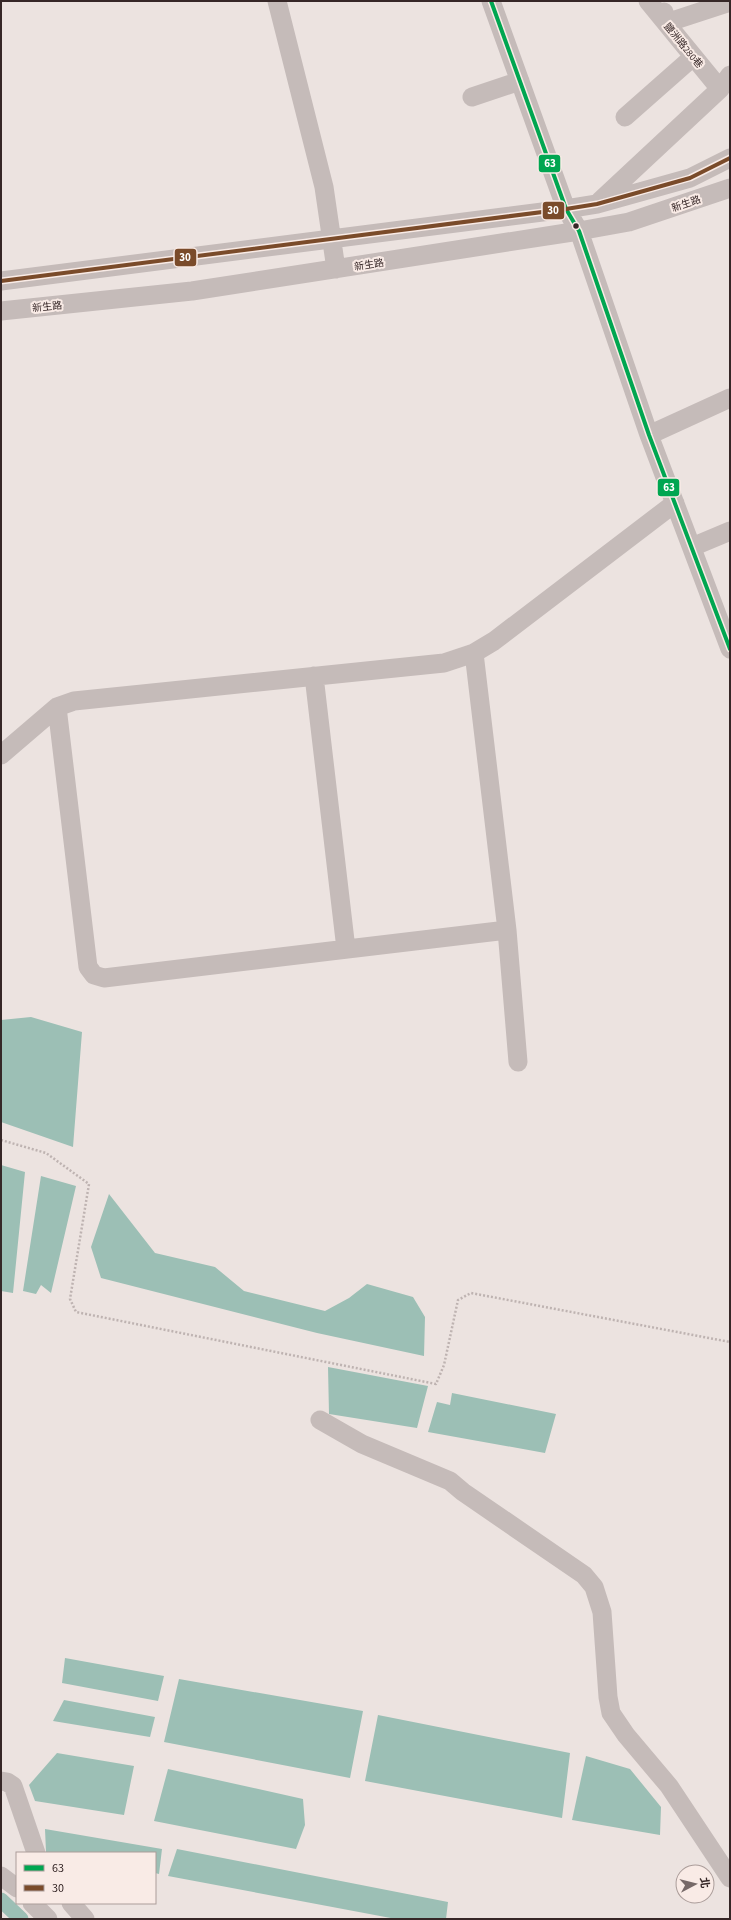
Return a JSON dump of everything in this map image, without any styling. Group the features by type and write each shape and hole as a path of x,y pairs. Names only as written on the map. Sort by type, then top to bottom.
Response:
{"street":[{"path":"277,1 323,180 333,239 336,269"},
{"path":"491,1 566,210 579,232 649,435 730,649"},
{"name":"鹽洲路280巷","path":"648,1 693,57 725,82"},
{"path":"662,1 666,23 730,2"},
{"path":"625,117 693,57"},
{"path":"472,97 520,81"},
{"path":"597,204 725,82"},
{"path":"1,281 566,210 597,204 690,178 730,158"},
{"name":"新生路","path":"1,310 192,291 579,232 629,222 730,188"},
{"path":"649,435 730,398"},
{"path":"1,755 57,707 74,701 444,663 474,653 494,640 675,503"},
{"path":"692,547 730,531"},
{"path":"474,653 507,930 518,1062"},
{"path":"314,676 346,949"},
{"path":"57,707 88,967 94,975 104,978 507,930"},
{"path":"320,1420 362,1444 450,1481 463,1492 584,1575 594,1588 602,1612 608,1697 611,1713 626,1735 669,1786 730,1878"},
{"path":"1,1781 7,1782 13,1786 36,1852"},
{"path":"1,1876 16,1887"},
{"path":"33,1904 48,1919"},
{"path":"72,1904 85,1919"}],"path":[{"path":"1,1140 46,1153 89,1184 70,1299 76,1312 436,1384 444,1364 458,1300 471,1293 730,1342"}],"shaded area":[{"path":"31,1017 82,1032 73,1147 1,1122 1,1020"},
{"path":"1,1165 25,1172 13,1293 1,1291"},
{"path":"41,1176 76,1186 51,1293 41,1285 36,1294 23,1291"},
{"path":"109,1194 155,1253 215,1267 244,1291 325,1311 349,1298 367,1284 413,1297 425,1317 424,1356 317,1333 101,1278 91,1247"},
{"path":"328,1367 428,1386 417,1428 329,1414"},
{"path":"452,1393 556,1414 545,1453 428,1432 437,1402 450,1405"},
{"path":"65,1658 164,1676 158,1701 62,1683"},
{"path":"179,1679 363,1711 350,1778 164,1742"},
{"path":"64,1700 155,1717 150,1737 53,1721"},
{"path":"378,1715 570,1753 562,1818 365,1781"},
{"path":"57,1753 134,1766 124,1815 35,1801 29,1785"},
{"path":"586,1756 630,1769 661,1807 660,1835 572,1820"},
{"path":"168,1769 303,1799 305,1825 296,1849 154,1821"},
{"path":"45,1829 162,1849 159,1874 156,1873 156,1852 46,1852"},
{"path":"177,1849 448,1902 446,1919 396,1919 168,1876"}],"waterway":[{"path":"1,1900 21,1919"}],"transit line":[{"name":"63","path":"491,1 566,209 579,231 649,435 730,649"},
{"name":"30","path":"1,281 597,204 690,178 730,158"}]}
